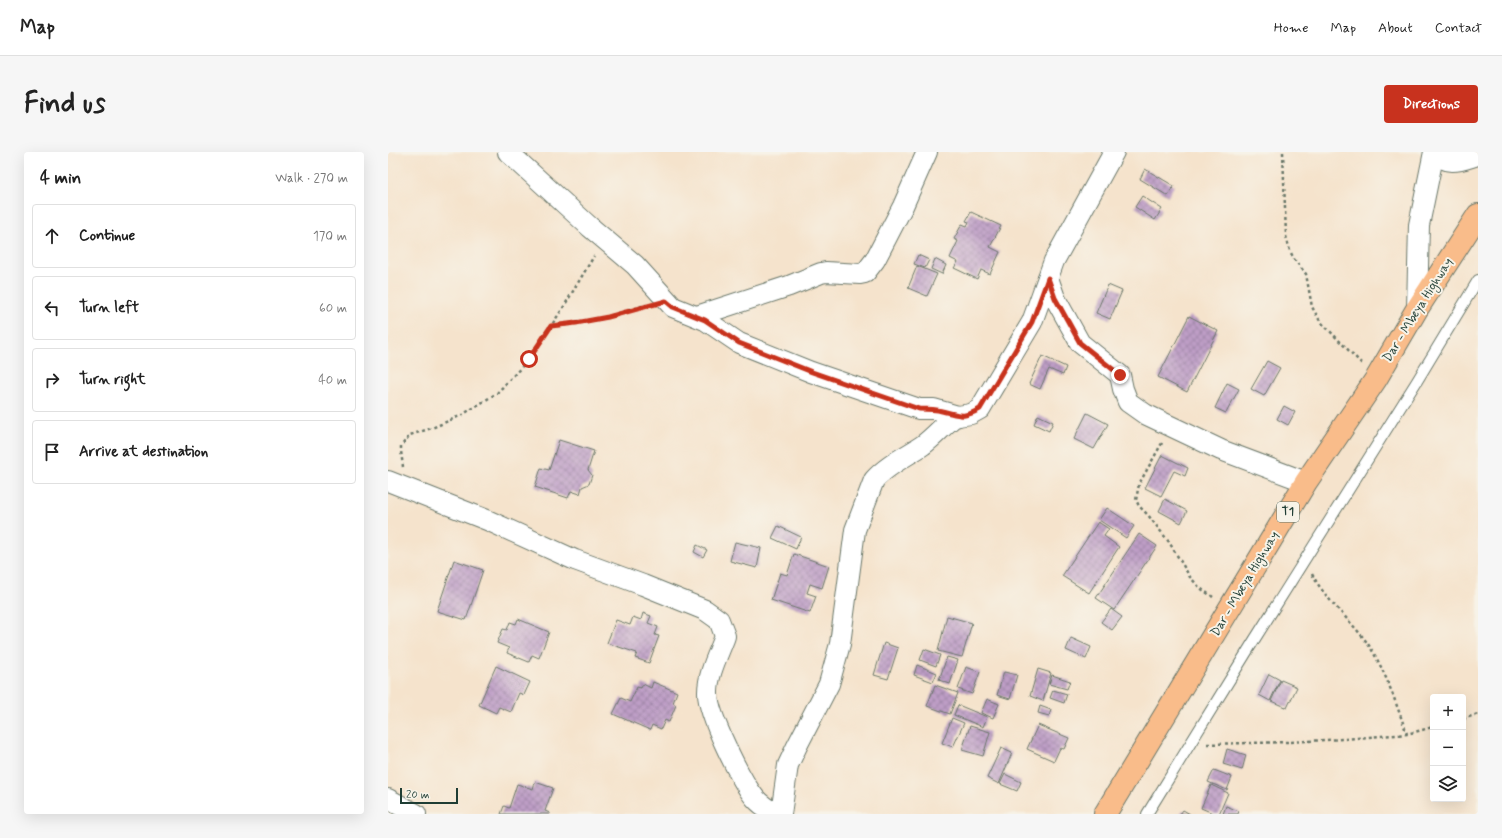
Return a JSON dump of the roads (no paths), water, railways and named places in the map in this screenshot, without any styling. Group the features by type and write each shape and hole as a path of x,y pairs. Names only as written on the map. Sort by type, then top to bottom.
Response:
{"highway":[{"name":"Dar - Mbeya Highway","path":"1105,814 1306,482 1376,379 1417,309 1478,215"}],"street":[{"path":"508,152 635,265 673,307 705,320 739,343 812,372 919,409 934,409 958,416"},
{"path":"697,316 789,286 821,273 865,273 875,260 903,206 927,152"},
{"path":"781,814 788,765 829,684 840,644 855,530 874,480 895,463 924,444 943,426 958,416 971,414 980,409 1032,322 1054,261 1114,152"},
{"path":"1434,152 1440,158 1447,161 1458,161 1478,155"},
{"path":"1417,309 1419,225 1434,152"},
{"path":"1048,278 1055,298 1080,343 1120,375 1128,402 1145,414 1222,450 1306,482"},
{"path":"392,483 487,520 575,560 705,610 719,620 725,636 712,671 708,693 713,718 748,789 757,800 769,810 777,814"},
{"path":"388,799 416,814"}],"lane":[{"path":"1147,814 1417,381 1478,280"}]}
